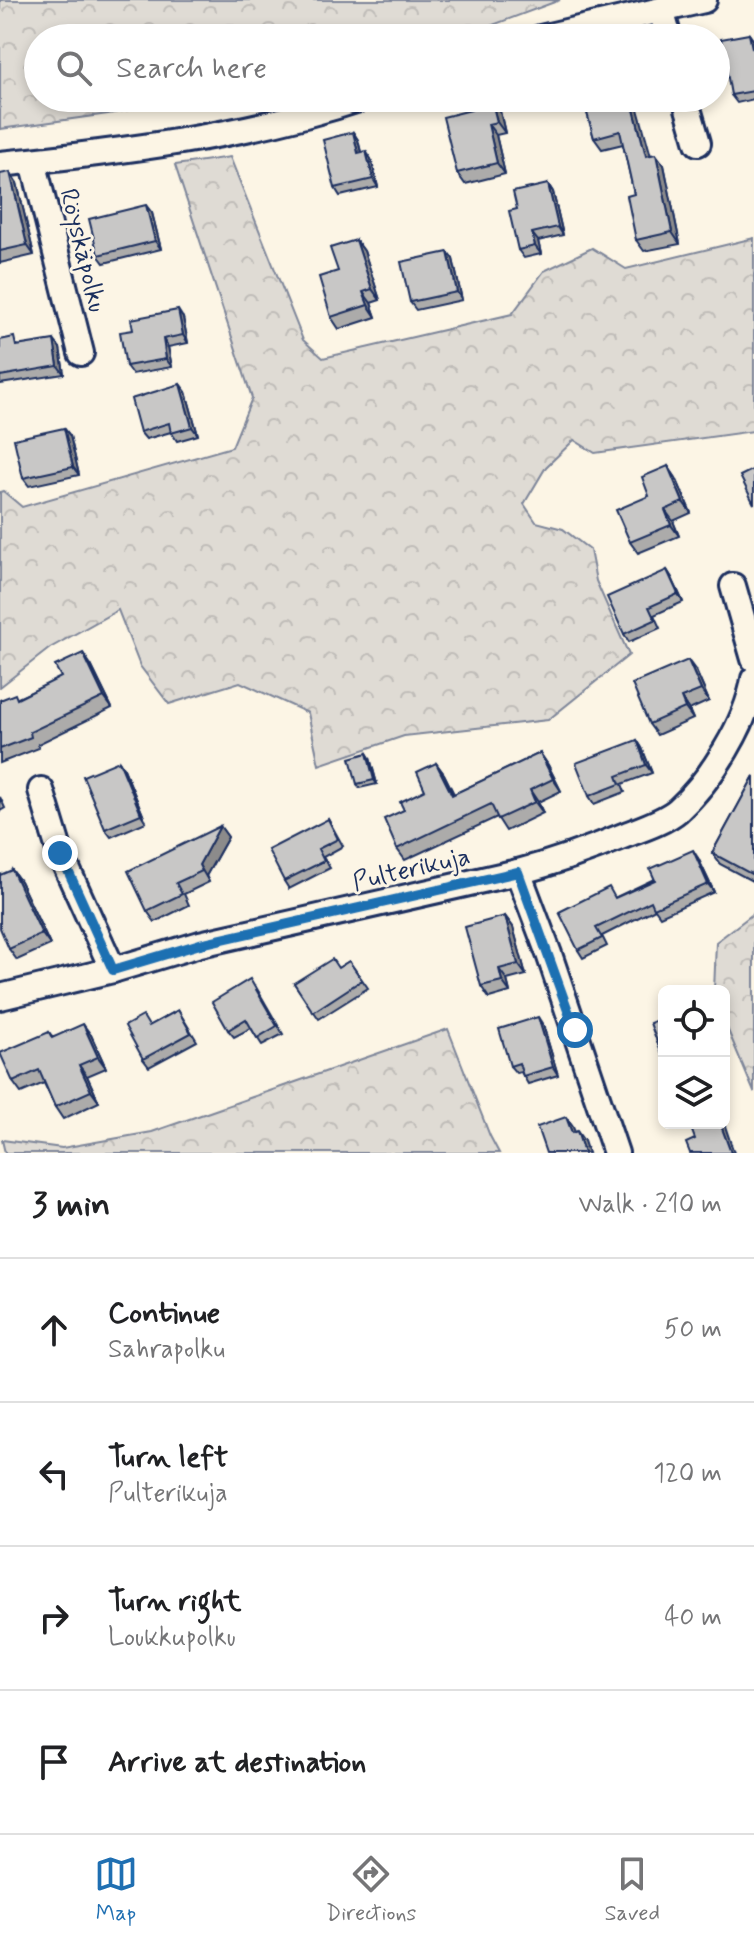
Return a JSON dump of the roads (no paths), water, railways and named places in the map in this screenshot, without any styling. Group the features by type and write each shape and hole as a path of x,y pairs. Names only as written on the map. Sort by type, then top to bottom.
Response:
{"street":[{"path":"600,24 704,0"},
{"path":"661,10 665,24"},
{"path":"0,164 222,134 319,112"},
{"path":"689,112 698,143"},
{"name":"Röyskäpolku","path":"33,161 81,353"},
{"path":"733,586 754,659"},
{"name":"Pulterikuja","path":"0,997 113,970 200,944 518,872 568,858 649,826 676,811 708,775 734,735 750,700 754,679"},
{"path":"41,790 60,853 113,970"},
{"path":"518,872 616,1153"}]}
